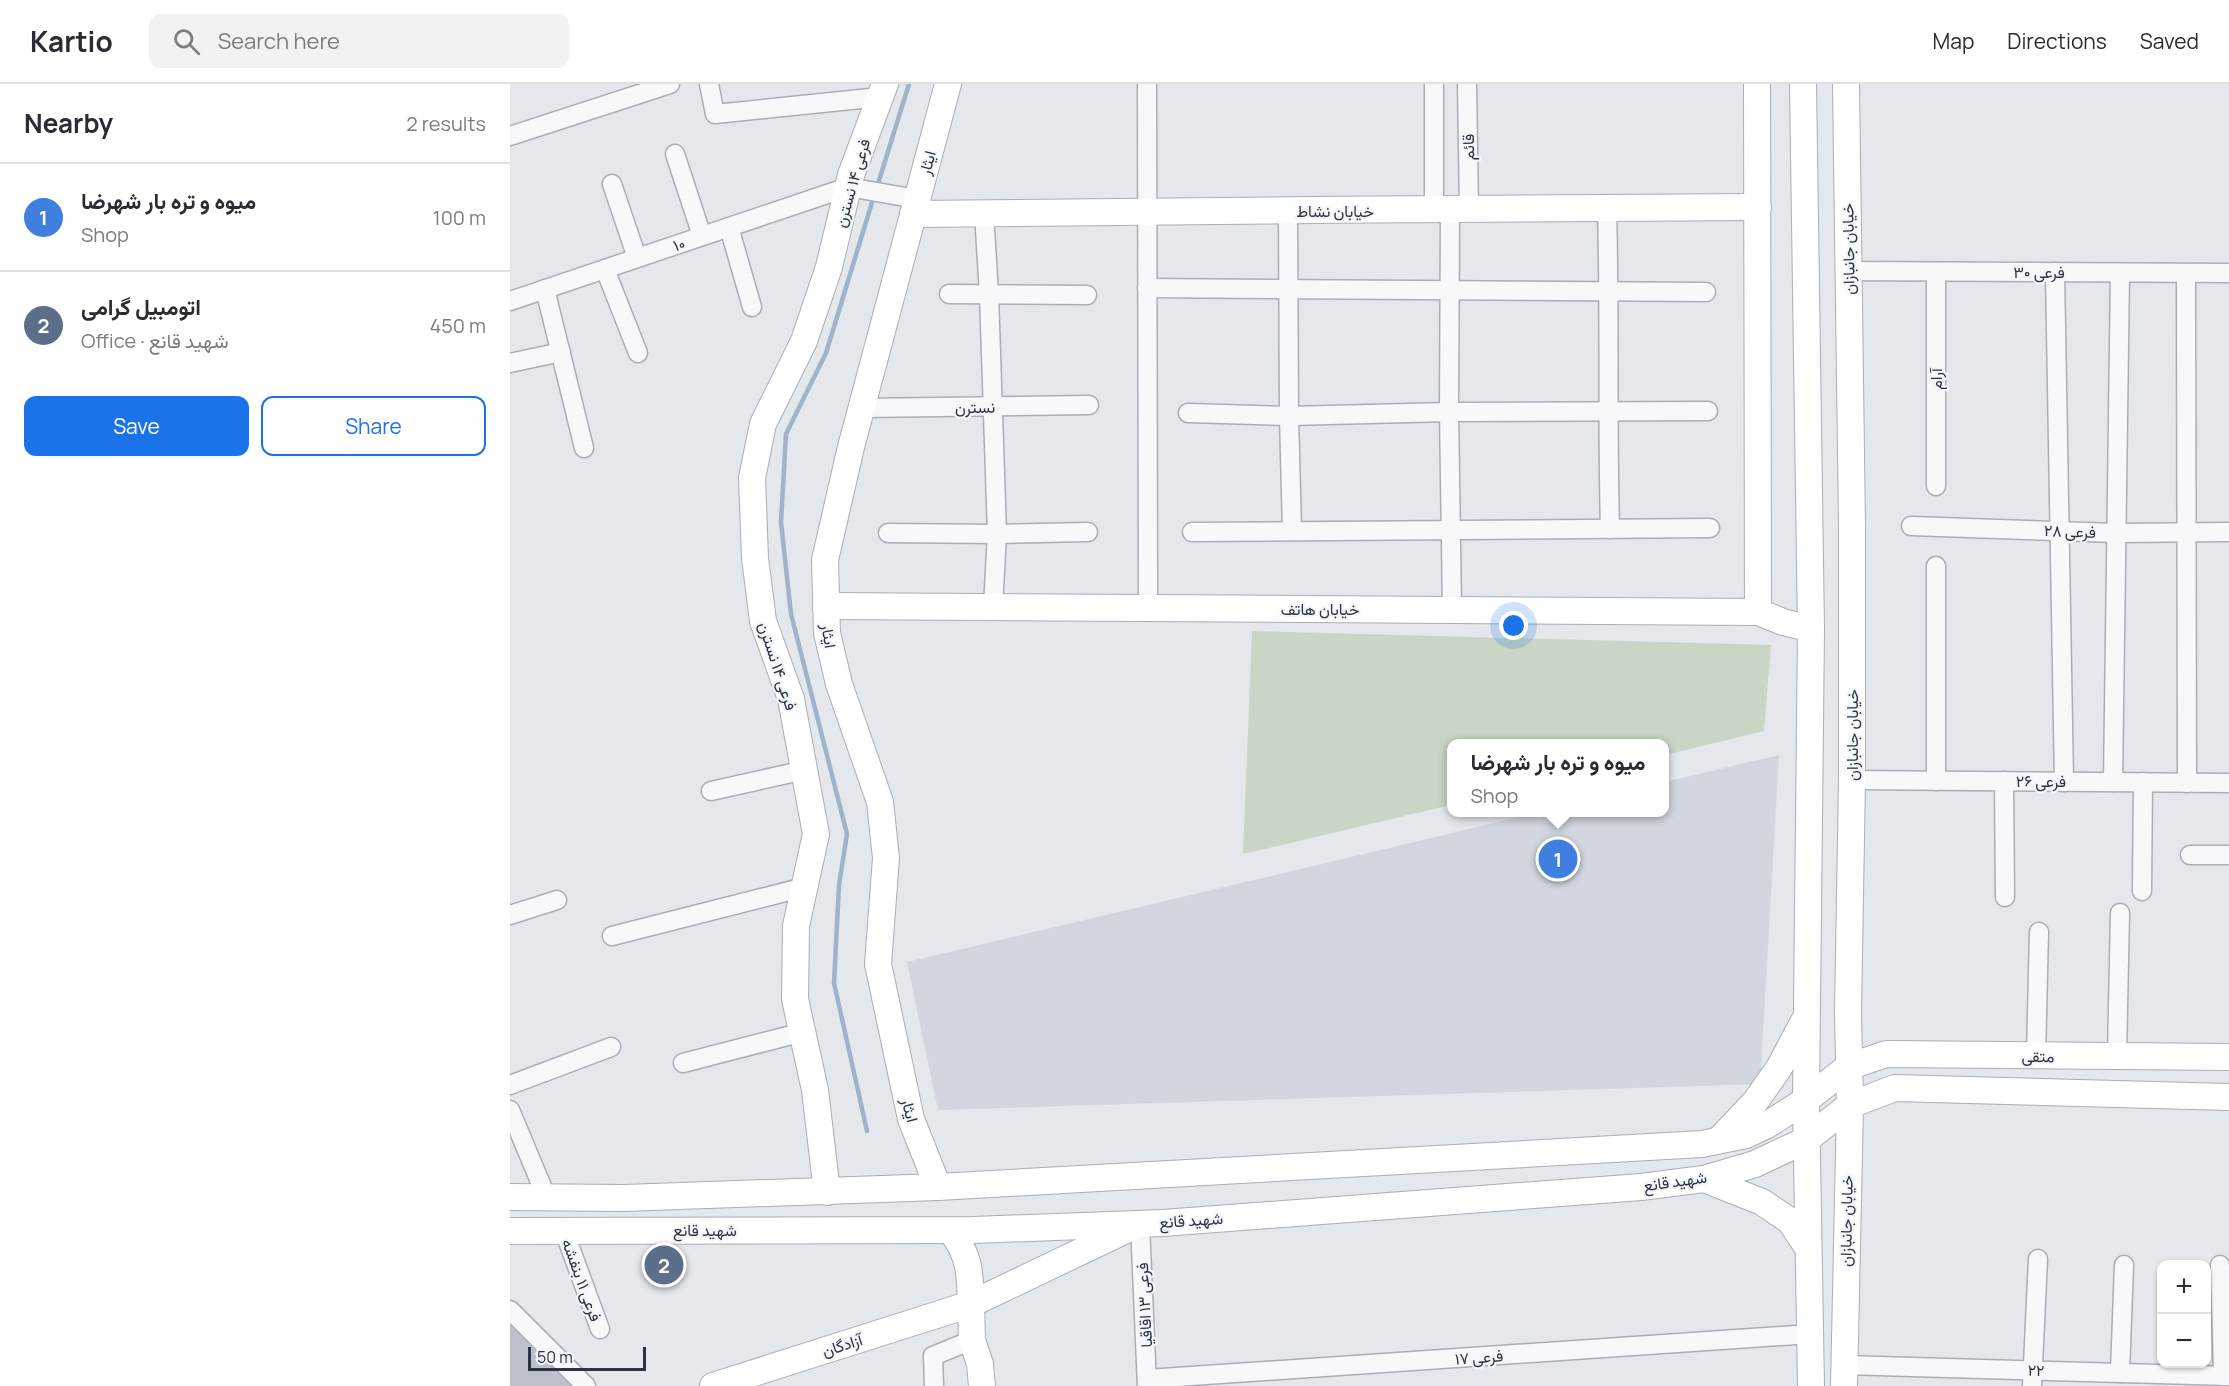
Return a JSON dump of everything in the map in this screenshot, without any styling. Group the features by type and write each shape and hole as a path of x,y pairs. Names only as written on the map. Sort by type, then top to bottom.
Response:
{"main road":[{"name":"ایثار","path":"938,1187 911,1119 878,964 886,858 880,802 839,684 827,633 825,561 861,408 948,84"},
{"path":"1757,84 1758,612"},
{"path":"1803,84 1811,629 1806,1100 1811,1386"},
{"name":"خیابان جانبازان","path":"1843,1376 1850,1105 1848,1067 1852,780 1852,526 1846,84"},
{"name":"فرعی ۱۴ نسترن","path":"827,1192 815,1090 795,999 796,926 816,834 791,699 763,621 755,558 752,478 763,424 804,341 854,189 882,91"},
{"name":"خیابان نشاط","path":"915,206 984,213 1758,207"},
{"name":"خیابان هاتف","path":"826,606 1758,612 1783,622 1811,629"},
{"path":"1719,1140 1755,1102 1779,1068 1807,1016"},
{"name":"متقی","path":"1848,1067 1886,1054 2229,1057"},
{"name":"شهید قانع","path":"510,1197 624,1198 827,1192 1702,1144 1746,1135 1767,1125 1806,1100 1848,1067"},
{"path":"1850,1105 1895,1088 2229,1097"},
{"name":"شهید قانع","path":"510,1231 951,1231 1140,1224 1641,1186 1704,1179 1755,1164 1806,1140 1850,1105"},
{"path":"1704,1179 1762,1202 1790,1221 1808,1248"},
{"path":"624,1198 626,1230"},
{"name":"آزادگان","path":"713,1386 971,1304 1140,1224"},
{"path":"951,1231 962,1246 966,1258 970,1278 972,1340 980,1364 982,1386"},
{"path":"1809,1290 1828,1281 1836,1284 1845,1292"}],"street":[{"path":"510,136 670,84"},
{"path":"709,84 715,114 882,91"},
{"path":"1147,84 1148,608"},
{"path":"1434,84 1451,210 1449,412 1452,610"},
{"name":"قائم","path":"1451,210 1467,84"},
{"path":"675,154 702,236"},
{"path":"612,184 637,258"},
{"path":"854,189 884,194 915,206"},
{"name":"۱۰","path":"510,301 729,227 854,189"},
{"path":"1607,208 1609,291 1607,411 1610,529"},
{"path":"1288,211 1292,531"},
{"path":"984,213 997,534 993,607"},
{"path":"729,227 752,307"},
{"path":"605,269 638,353"},
{"name":"فرعی ۳۰","path":"1848,271 2229,273"},
{"name":"آرام","path":"1936,272 1936,486"},
{"path":"2055,272 2064,782"},
{"path":"2113,782 2120,273"},
{"path":"2186,273 2187,783"},
{"path":"1147,288 1706,292"},
{"path":"545,289 584,448"},
{"path":"949,294 1087,295"},
{"path":"510,363 561,352"},
{"name":"نسترن","path":"861,408 1089,405"},
{"path":"1188,413 1289,416 1449,412 1708,411"},
{"name":"فرعی ۲۸","path":"1911,526 2116,533 2229,532"},
{"path":"1192,532 1710,528"},
{"path":"888,533 1088,532"},
{"path":"1935,566 1936,781"},
{"path":"711,791 805,770"},
{"name":"فرعی ۲۶","path":"1852,780 2229,783"},
{"path":"2004,781 2005,897"},
{"path":"2142,891 2143,782"},
{"path":"2190,855 2229,855"},
{"path":"612,936 805,887"},
{"path":"510,915 557,900"},
{"path":"2117,1056 2120,913"},
{"path":"2036,1056 2039,932"},
{"path":"683,1063 803,1032"},
{"path":"510,1085 610,1047"},
{"path":"510,1110 546,1196"},
{"name":"فرعی ۱۳ اقاقیا","path":"1140,1224 1147,1382"},
{"name":"فرعی ۱۱ بنفشه","path":"564,1231 600,1329"},
{"path":"2032,1378 2038,1259"},
{"path":"2120,1373 2124,1265"},
{"path":"2220,1265 2226,1376"},
{"path":"510,1310 586,1386"},
{"name":"فرعی ۱۷","path":"1147,1382 1810,1334"},
{"path":"934,1386 933,1356 972,1340"},
{"name":"۲۲","path":"1843,1376 2032,1378 2120,1373 2226,1376"}],"shaded area":[{"path":"1779,755 1760,1084 938,1110 907,962 1520,817 1669,817 1669,781"}],"green space":[{"path":"1252,631 1771,645 1764,731 1669,754 1669,739 1447,739 1447,806 1243,854"}],"building":[{"path":"510,1321 579,1386 510,1386"}],"waterway":[{"path":"877,187 909,84"},
{"path":"867,1131 834,983 839,885 847,834 791,614 781,522 786,434 826,353 874,196"}],"place":[{"name":"میوه و تره بار شهرضا","path":"1558,859"},
{"name":"اتومبیل گرامی","path":"664,1265"}]}
